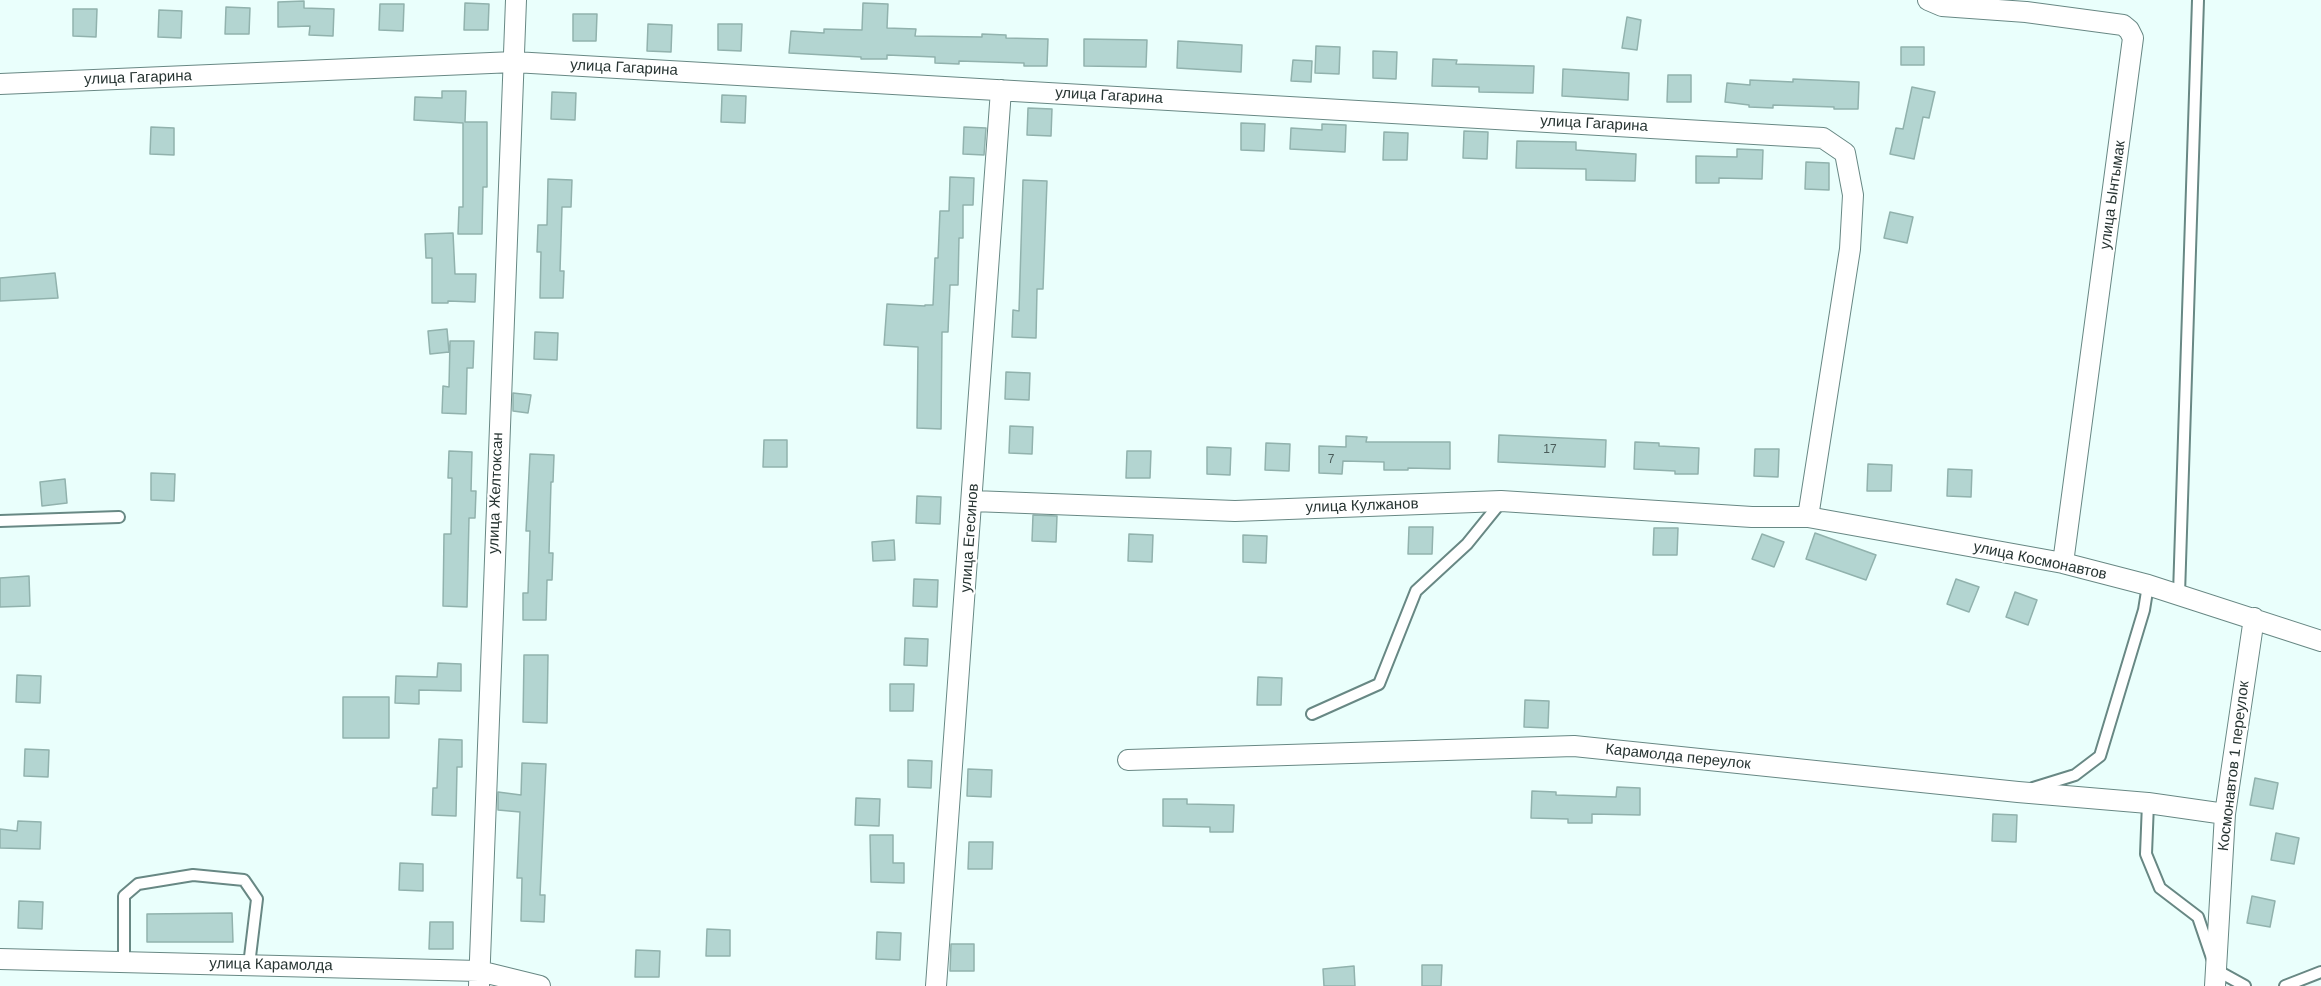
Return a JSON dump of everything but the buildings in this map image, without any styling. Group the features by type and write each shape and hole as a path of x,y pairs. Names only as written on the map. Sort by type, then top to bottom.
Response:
{"street":[{"name":"улица Желтоксан","path":"479,978 516,0"},
{"name":"улица Ынтымак","path":"1929,0 1942,6 2026,12 2123,25 2129,30 2133,39 2063,563"},
{"name":"улица Гагарина","path":"0,84 514,62 1823,138 1845,153 1853,195 1850,249 1808,517"},
{"name":"улица Егесинов","path":"936,986 973,501 1001,90"},
{"name":"улица Кулжанов","path":"973,501 1235,511 1501,501 1752,517"},
{"name":"улица Космонавтов","path":"1752,517 1808,517 2063,563 2179,594 2321,641"},
{"name":"Космонавтов 1 переулок","path":"2215,978 2225,814 2254,618"},
{"name":"Карамолда переулок","path":"1128,760 1574,746 2018,792 2148,803 2225,814"},
{"name":"улица Карамолда","path":"0,959 249,965 479,978 540,986"}],"lane":[{"path":"2179,594 2199,0"},
{"path":"1312,714 1379,684 1416,591 1467,544 1501,501"},
{"path":"0,521 119,517"},
{"path":"2018,792 2075,775 2100,756 2144,610 2148,585"},
{"path":"2148,803 2146,854 2160,888 2198,917 2215,978 2245,986"},
{"path":"124,962 124,896 138,884 193,874 244,880 257,898 249,965"},
{"path":"2285,986 2321,972"}]}
